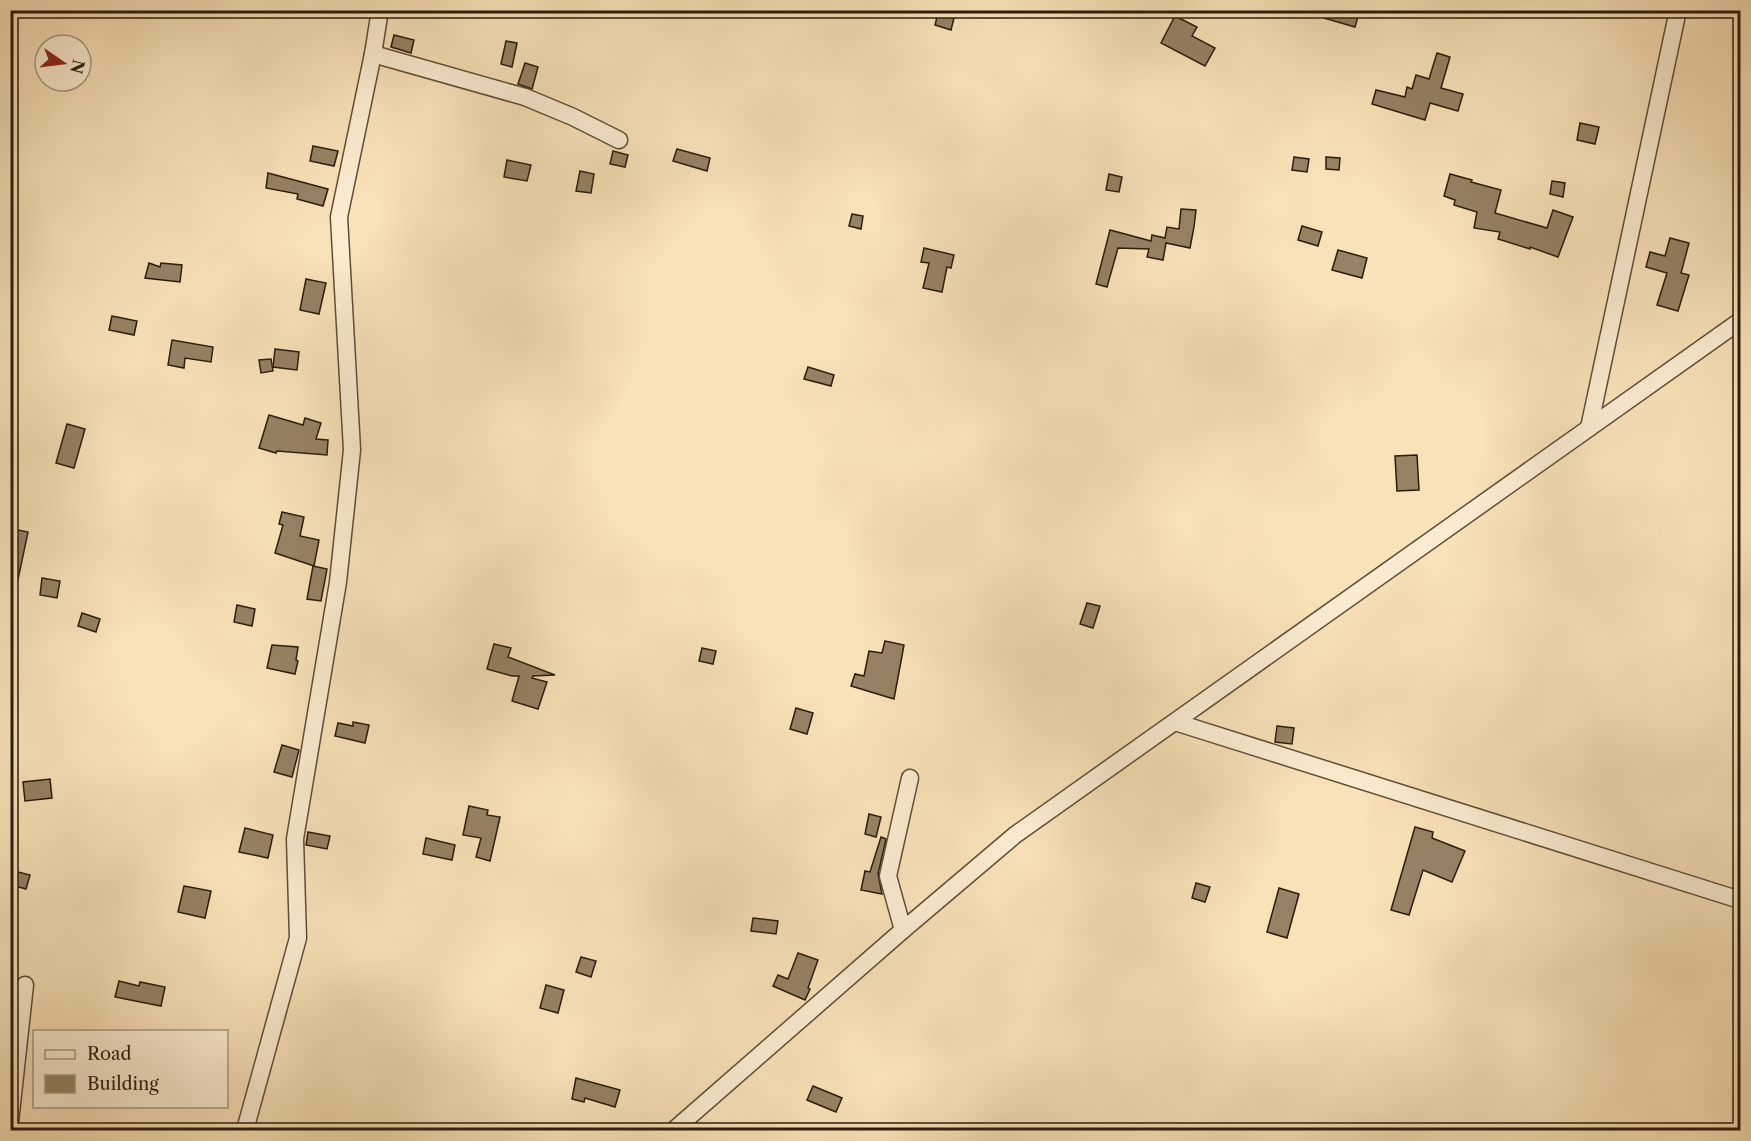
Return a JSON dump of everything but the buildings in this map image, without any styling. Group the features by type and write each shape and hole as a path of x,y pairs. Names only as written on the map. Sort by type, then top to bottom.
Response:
{"street":[{"path":"245,1131 298,938 295,839 338,582 352,450 339,217 380,10"},
{"path":"1589,428 1678,10"},
{"path":"373,54 525,97 619,140"},
{"path":"674,1131 1015,835 1740,321"},
{"path":"1175,722 1740,900"},
{"path":"903,930 888,876 910,778"},
{"path":"10,1122 25,986"}]}
